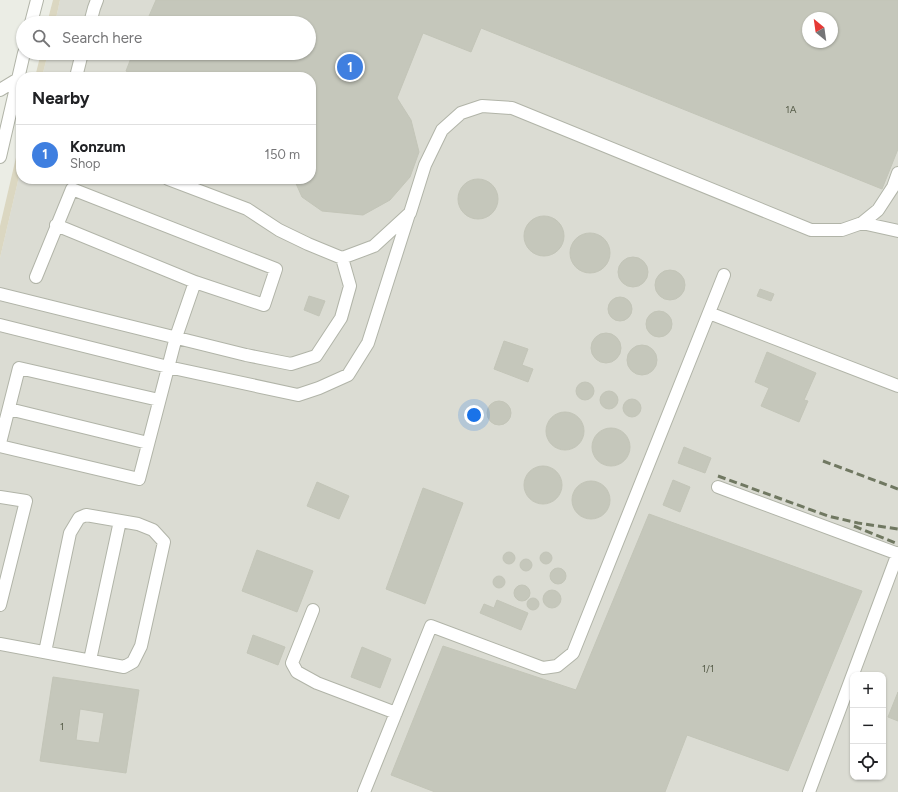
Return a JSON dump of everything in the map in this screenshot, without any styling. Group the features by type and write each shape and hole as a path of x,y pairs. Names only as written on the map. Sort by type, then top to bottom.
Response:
{"street":[{"path":"34,16 37,0"},
{"path":"92,16 97,0"},
{"path":"20,72 22,60"},
{"path":"77,72 80,60"},
{"path":"0,90 16,80"},
{"path":"0,157 16,88"},
{"path":"0,325 168,366 298,395 319,388 348,375 368,343 425,165 442,130 461,113 482,106 512,108 810,230 842,230 862,223 878,210 893,187 898,173"},
{"path":"181,184 247,209 279,230 342,258 374,246 410,213"},
{"path":"36,277 56,225 72,189 276,269 264,304 195,282 56,225"},
{"path":"862,223 898,231"},
{"path":"0,294 176,338 291,364 316,356 341,318 350,286 342,258"},
{"path":"364,792 431,626 543,668 557,666 573,653 724,275"},
{"path":"159,400 19,368 0,444 139,479 168,366 195,282"},
{"path":"709,313 898,386"},
{"path":"9,409 148,443"},
{"path":"718,487 898,553 809,792"},
{"path":"0,497 26,501 0,605"},
{"path":"0,644 124,667 133,662 141,646 164,542 154,530 138,524 86,515 79,518 70,534 45,652"},
{"path":"90,660 120,521"},
{"path":"313,610 292,663 297,672 317,683 396,713"}],"shaded area":[{"path":"53,0 60,0 57,16 49,16"},
{"path":"60,0 898,0 898,792 0,792 0,258 17,184 316,184 316,72 43,72 46,60 316,60 316,16 57,16"},
{"path":"39,60 46,60 43,72 36,72"},
{"path":"16,157 16,184 17,184 0,258 0,226"}],"building":[{"path":"156,0 898,0 898,149 882,189 481,28 471,52 423,33 397,98 411,120 419,152 410,177 390,200 363,215 322,211 302,197 296,184 316,184 316,72 126,71 130,60 316,60 316,16 149,16"},
{"path":"482,179 489,182 495,188 498,199 497,207 489,216 482,219 474,219 467,216 459,207 458,195 461,188 470,180"},
{"path":"548,216 555,219 561,225 564,236 563,244 555,253 548,256 540,256 533,253 525,244 524,232 527,225 536,217"},
{"path":"594,233 601,236 607,242 610,253 609,261 601,270 594,273 586,273 579,270 571,261 570,249 573,242 582,234"},
{"path":"633,257 639,258 647,266 647,278 639,286 633,287 627,286 619,278 618,272 619,266 627,258"},
{"path":"670,270 681,274 685,285 681,296 670,300 659,296 655,285 659,274"},
{"path":"760,289 774,294 771,301 757,296"},
{"path":"309,296 325,301 319,316 304,310"},
{"path":"620,297 629,300 632,309 629,318 620,321 611,318 608,309 611,300"},
{"path":"659,311 668,315 672,324 668,333 659,337 650,333 646,324 650,315"},
{"path":"606,333 617,337 621,348 617,359 606,363 595,359 591,348 595,337"},
{"path":"504,341 528,349 522,365 533,369 528,382 494,369"},
{"path":"642,345 653,349 657,360 653,371 642,375 631,371 627,360 631,349"},
{"path":"767,352 816,373 804,400 808,401 799,422 761,406 769,388 755,382"},
{"path":"581,382 589,382 594,387 592,398 589,400 581,400 576,395 576,387"},
{"path":"605,391 613,391 618,396 616,407 613,409 605,409 600,404 600,396"},
{"path":"628,399 636,399 641,404 639,415 636,417 628,417 623,412 623,404"},
{"path":"499,401 508,404 511,413 508,422 499,425 490,422 487,413 490,404"},
{"path":"561,412 569,412 576,415 581,420 584,431 581,442 576,447 569,450 561,450 554,447 549,442 546,435 546,427 549,420 554,415"},
{"path":"607,428 615,428 622,431 627,436 630,447 627,458 622,463 615,466 607,466 600,463 595,458 592,451 592,443 595,436 600,431"},
{"path":"684,447 711,458 705,473 678,463"},
{"path":"539,466 547,466 554,469 559,474 562,485 559,496 554,501 547,504 539,504 532,501 527,496 524,489 524,481 527,474 532,469"},
{"path":"673,480 690,487 680,512 663,505"},
{"path":"587,481 595,481 602,484 607,489 610,500 607,511 602,516 595,519 587,519 580,516 575,511 572,504 572,496 575,489 580,484"},
{"path":"317,482 349,496 339,519 307,506"},
{"path":"423,488 463,503 425,604 386,589"},
{"path":"649,514 862,591 788,771 687,735 665,792 435,792 391,775 443,646 576,690"},
{"path":"257,550 313,571 297,612 242,591"},
{"path":"507,552 511,552 515,558 511,564 507,564 503,560 503,556"},
{"path":"544,552 548,552 552,558 548,564 544,564 540,560 540,556"},
{"path":"524,559 528,559 532,565 528,571 524,571 520,567 520,563"},
{"path":"558,568 565,573 566,576 561,583 558,584 551,579 550,576 555,569"},
{"path":"497,576 501,576 505,582 501,588 497,588 493,584 493,580"},
{"path":"522,585 529,590 530,593 525,600 522,601 515,596 514,593 519,586"},
{"path":"548,590 556,590 561,595 559,606 556,608 548,608 543,603 543,595"},
{"path":"531,598 535,598 539,604 535,610 531,610 527,606 527,602"},
{"path":"497,600 528,613 521,630 480,613 484,604 494,608"},
{"path":"253,635 285,647 278,665 247,653"},
{"path":"362,647 391,659 380,688 351,677"},
{"path":"53,677 139,690 126,773 40,761","holes":["80,709 104,713 99,743 76,740"]},
{"path":"898,692 898,721 888,717"}],"railway":[{"path":"823,461 898,489"},
{"path":"718,476 828,516 858,523 898,529"},
{"path":"854,526 898,544"}],"place":[{"name":"Konzum","path":"350,67"}]}
